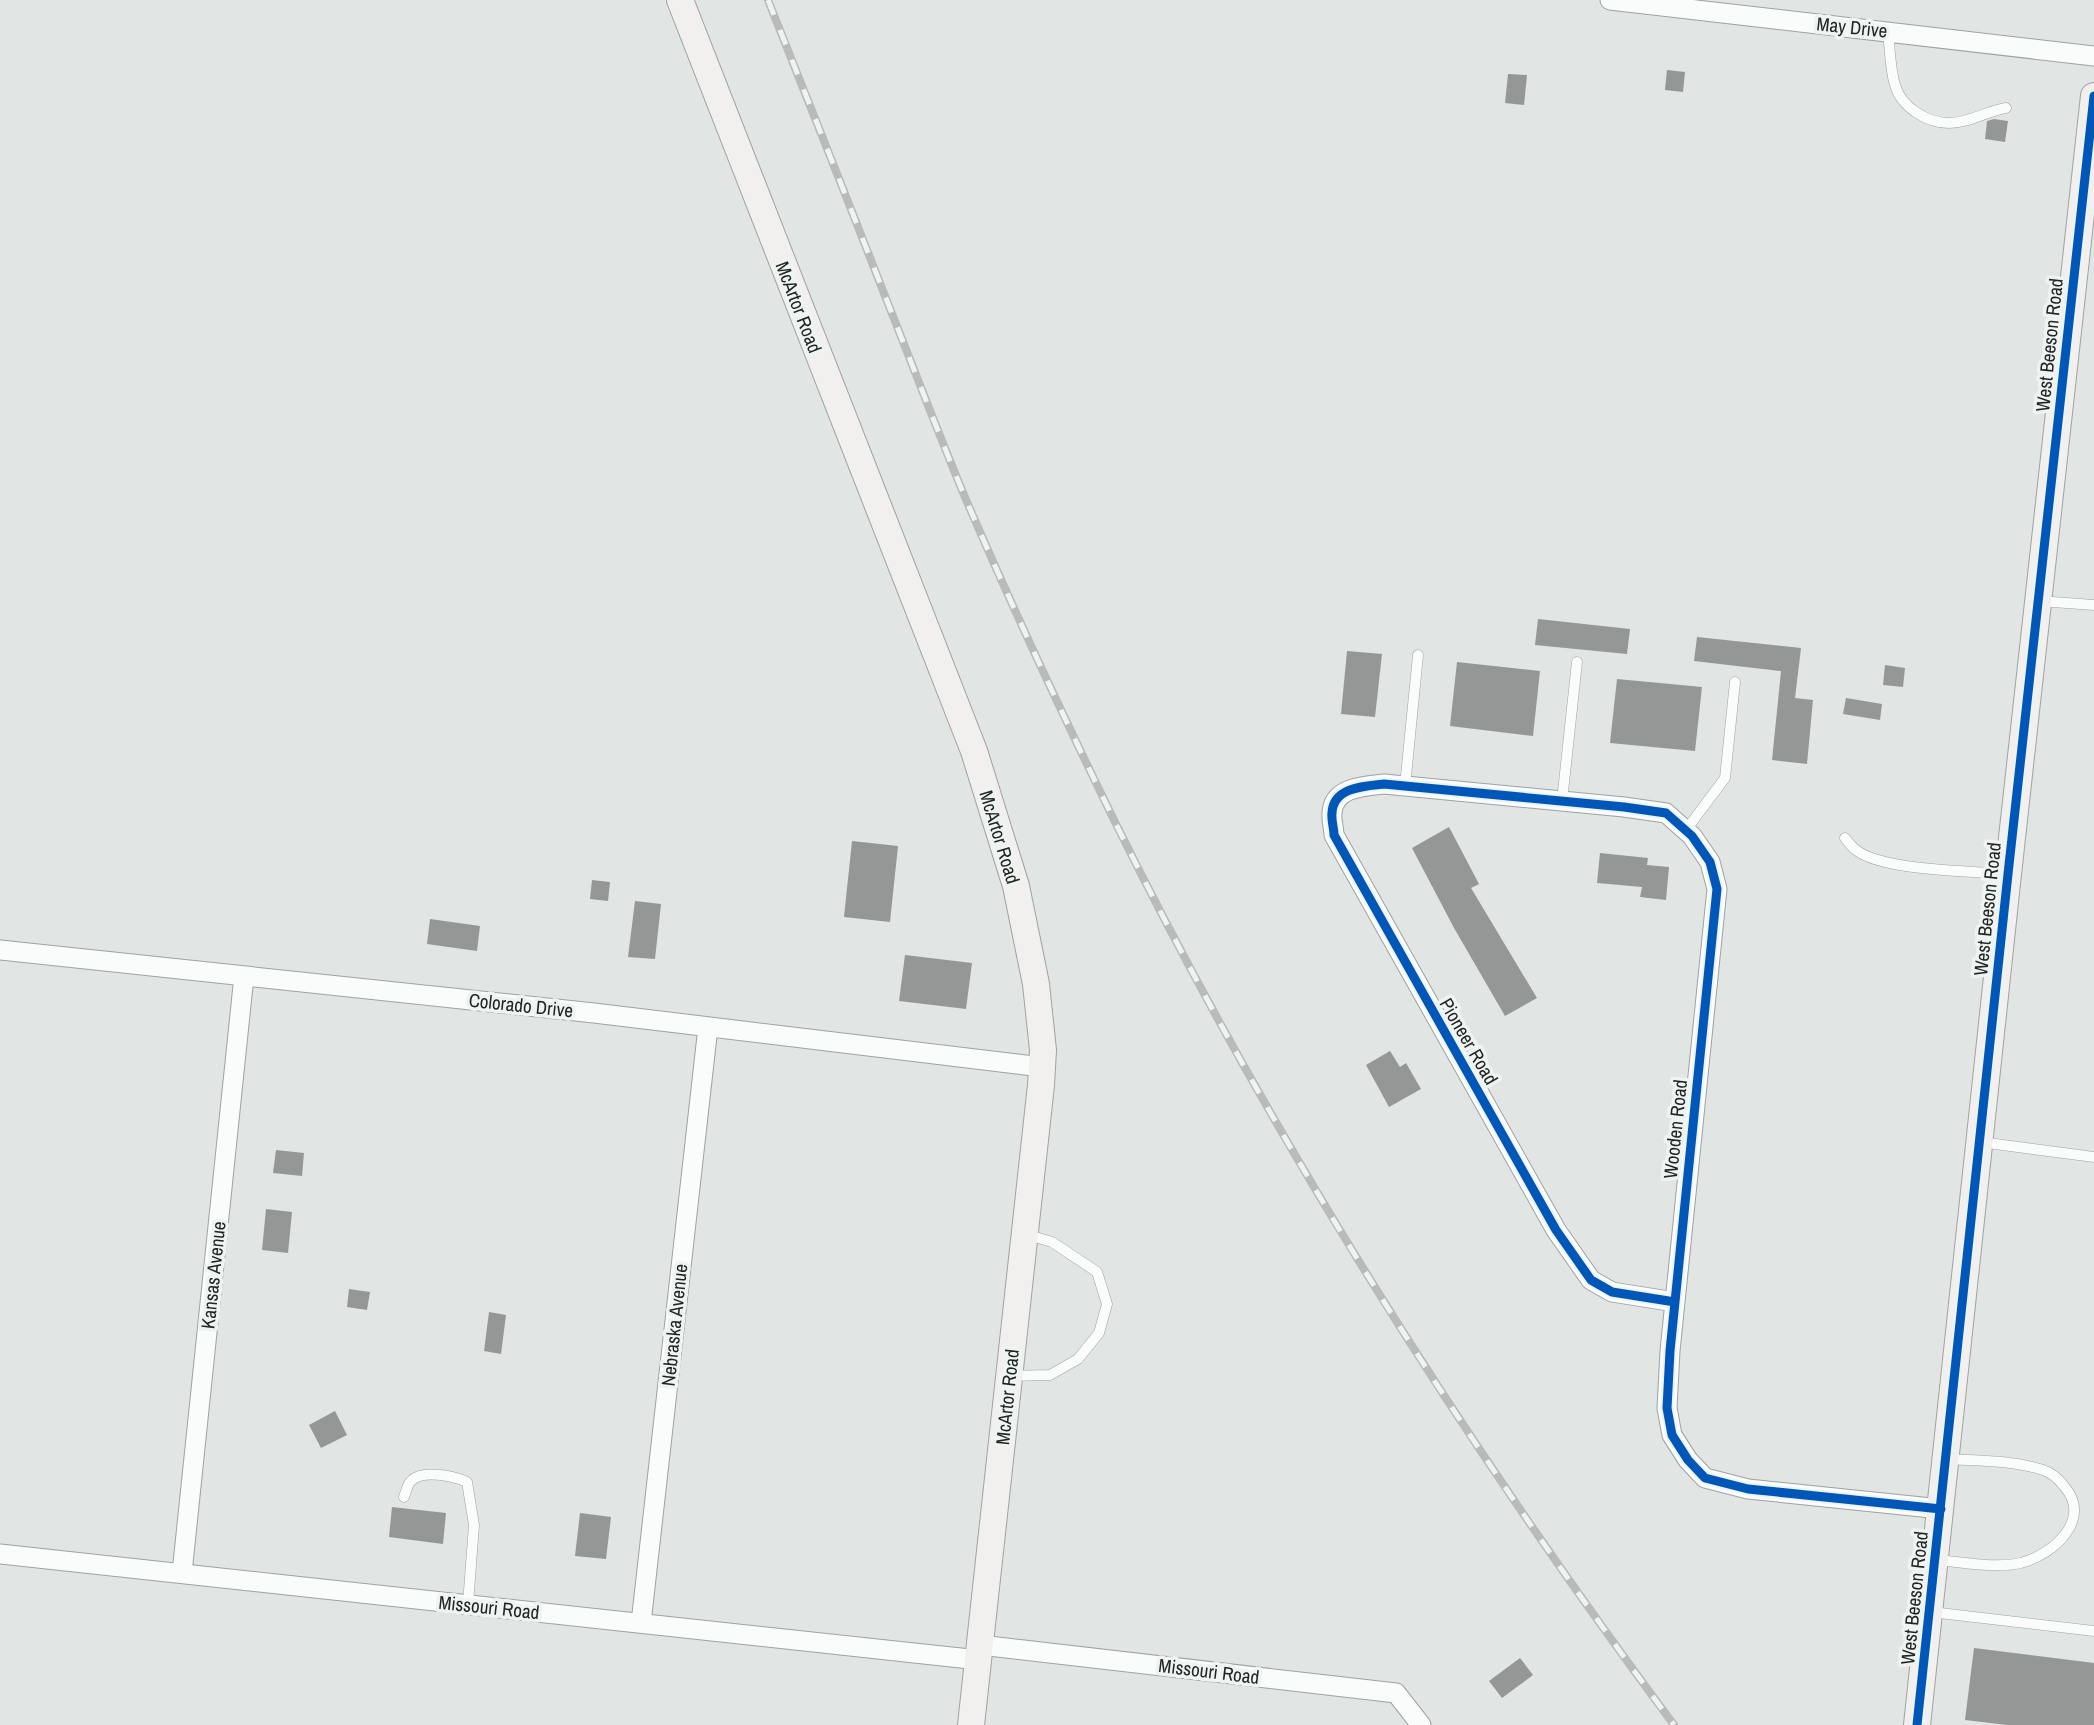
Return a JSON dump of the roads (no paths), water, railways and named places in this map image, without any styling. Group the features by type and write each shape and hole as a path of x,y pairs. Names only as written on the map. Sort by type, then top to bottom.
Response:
{"main road":[{"name":"McArtor Road","path":"680,0 974,751 1018,898 1036,984 1043,1050 1042,1068 971,1725"},
{"name":"West Beeson Road","path":"1917,1725 2094,96"}],"street":[{"name":"May Drive","path":"1610,0 2094,56"},
{"name":"Pioneer Road","path":"1405,786 1359,786 1338,796 1331,811 1334,835 1556,1230 1591,1280 1612,1292 1675,1302"},
{"name":"Wooden Road","path":"1405,786 1666,813 1686,831 1710,862 1717,889 1675,1302 1667,1408 1672,1435 1688,1460 1705,1478 1748,1489 1941,1509"},
{"name":"Colorado Drive","path":"0,950 708,1027 1042,1068"},
{"name":"Kansas Avenue","path":"182,1573 244,976"},
{"name":"Nebraska Avenue","path":"641,1623 708,1027"},
{"name":"Missouri Road","path":"0,1554 641,1623 979,1652 1396,1693 1422,1725"}],"lane":[{"path":"1888,31 1895,87 1917,114 1949,123 1969,120 1990,110 2006,108"},
{"path":"2038,601 2094,605"},
{"path":"1405,786 1418,655"},
{"path":"1562,801 1577,662"},
{"path":"1686,831 1725,778 1735,682"},
{"path":"1845,838 1856,850 1874,859 1901,865 2008,874"},
{"path":"1980,1142 2094,1157"},
{"path":"1009,1376 1050,1375 1078,1359 1099,1333 1107,1304 1097,1272 1052,1242 1025,1234"},
{"path":"1936,1560 2001,1566 2024,1562 2052,1548 2069,1532 2075,1517 2074,1502 2068,1491 2057,1477 2044,1470 1947,1459"},
{"path":"404,1497 408,1483 419,1475 457,1477 467,1482 474,1525 468,1604"},
{"path":"1930,1611 2094,1631"}],"railway":[{"path":"768,0 967,502 1077,744 1176,942 1306,1174 1446,1399 1596,1618 1674,1725"}]}
